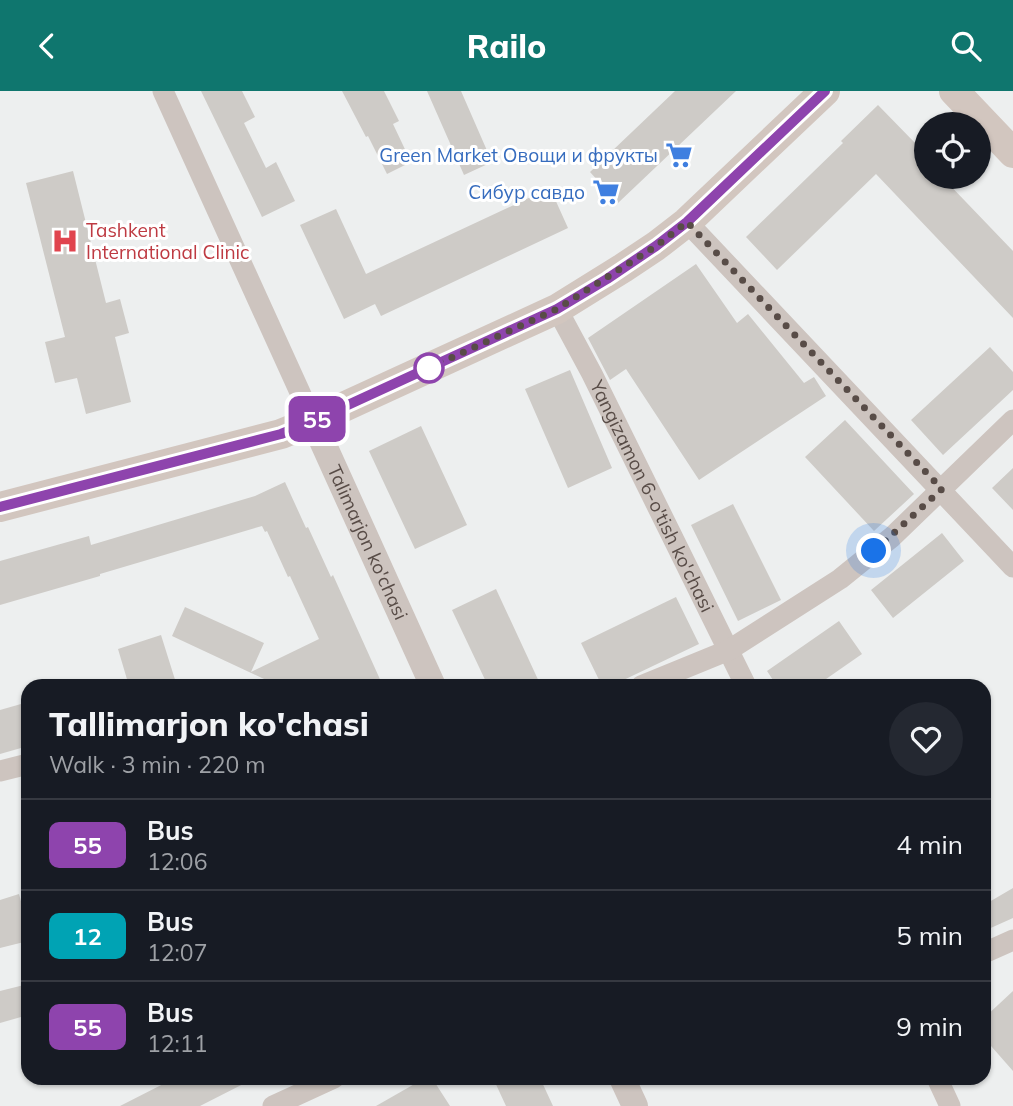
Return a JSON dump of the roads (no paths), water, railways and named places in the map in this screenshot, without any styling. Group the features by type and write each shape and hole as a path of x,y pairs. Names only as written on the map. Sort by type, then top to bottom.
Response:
{"main road":[{"path":"0,507 281,434 557,309 656,246 687,222 825,91"},
{"path":"954,91 1013,153"}],"street":[{"name":"Talimarjon ko'chasi","path":"163,91 430,679"},
{"path":"687,222 1013,567"},
{"name":"Yangizamon 6-o'tish ko'chasi","path":"557,309 592,374 743,679"},
{"path":"658,679 729,650 840,579 892,537 1013,421"},
{"path":"0,771 21,766"},
{"path":"991,950 1013,940"},
{"path":"272,1106 317,1085"},
{"path":"625,1085 635,1106"},
{"path":"940,1085 950,1106"}],"place":[{"name":"Green Market Овощи и фрукты","path":"679,155"},
{"name":"Сибур савдо","path":"606,192"},
{"name":"Tashkent International Clinic","path":"65,241"}]}
